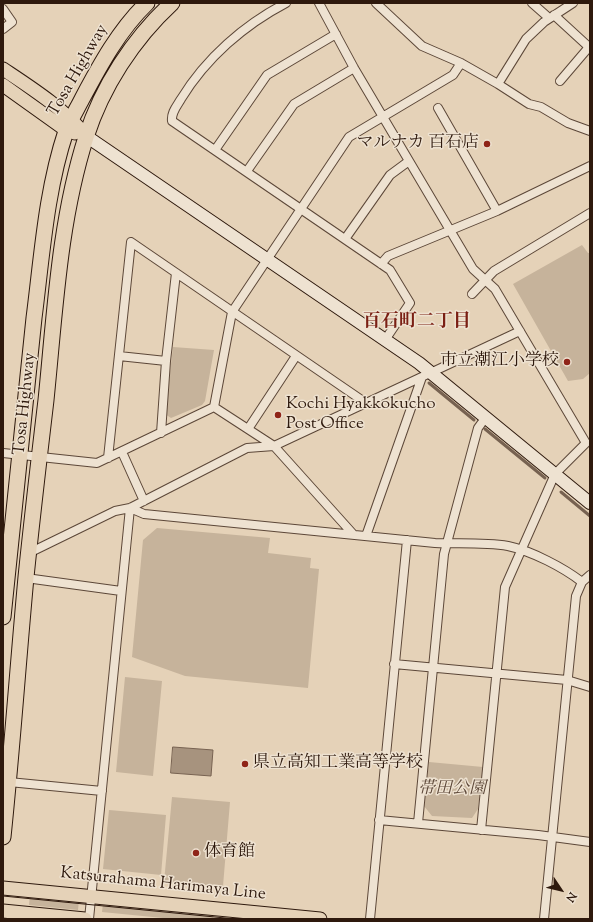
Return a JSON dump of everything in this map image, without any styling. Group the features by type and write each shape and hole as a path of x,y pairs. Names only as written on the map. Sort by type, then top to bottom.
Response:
{"highway":[{"name":"Tosa Highway","path":"3,608 19,454 49,203 69,124 104,58 120,34 147,3"},
{"name":"Tosa Highway","path":"3,837 26,578 59,273 69,203 86,136 100,102 119,68 151,23 172,3"}],"main road":[{"path":"3,69 69,124 86,136"},
{"path":"3,85 69,124"},
{"name":"Katsurahama Harimaya Line","path":"3,888 91,896 232,915 320,919"},
{"path":"3,911 85,919"}],"street":[{"path":"286,3 252,24 214,57 188,87 172,114 172,120 390,270 410,303 385,340"},
{"path":"318,3 354,68 473,269 495,289 586,443 555,474 505,587 481,830"},
{"path":"376,3 422,46 461,63 529,104 541,107 568,123 590,131"},
{"path":"532,3 551,16 590,48 560,81"},
{"path":"498,84 526,39 551,16 573,3"},
{"path":"3,9 12,22 3,29"},
{"path":"215,150 267,75 336,34"},
{"path":"214,407 232,312 349,137 453,75 461,63"},
{"path":"247,171 294,104 354,68"},
{"path":"438,108 497,211"},
{"path":"86,136 385,340 426,375 486,416 590,502"},
{"path":"345,239 390,175 410,161"},
{"path":"381,264 388,256 497,211 590,166"},
{"path":"472,294 494,271 590,213"},
{"path":"108,458 130,242 366,403"},
{"path":"161,433 166,361 176,273"},
{"path":"29,553 115,510 130,508 247,448 274,446 520,331"},
{"path":"119,356 166,361"},
{"path":"248,429 296,356"},
{"path":"366,536 426,375"},
{"path":"3,453 97,463 214,407"},
{"path":"214,407 274,446 353,534"},
{"path":"418,824 444,554 478,428 486,416"},
{"path":"122,452 144,500"},
{"path":"130,508 144,514 407,540 508,546 570,573 582,582"},
{"path":"89,919 130,508"},
{"path":"370,919 407,540"},
{"path":"544,919 576,596 582,582 590,575"},
{"path":"26,578 121,591"},
{"path":"394,664 567,680 590,687"},
{"path":"9,782 102,792"},
{"path":"379,820 538,835 551,838 590,842"}],"green space":[{"name":"市立潮江小学校","path":"582,245 588,253 590,253 590,373 583,379 568,381 513,284"},
{"path":"173,347 214,350 205,401 202,405 171,418 165,414"},
{"path":"157,528 270,538 268,553 311,558 310,568 319,569 308,688 185,676 132,657 143,540"},
{"path":"125,677 162,681 153,776 116,772"},
{"name":"帯田公園","path":"429,762 483,767 478,809 472,818 432,816 424,806"},
{"name":"体育館","path":"172,797 230,802 223,886 164,882"},
{"path":"109,810 166,815 161,875 103,869"},
{"path":"30,895 79,900 78,910 29,905"},
{"path":"103,903 214,914 213,919 173,919 102,912"}],"shaded area":[{"path":"173,747 213,750 211,776 171,773"}],"waterway":[{"path":"429,383 474,420"},
{"path":"485,429 545,478"},
{"path":"561,492 590,516"}],"tram line":[{"path":"3,896 235,919"}],"place":[{"name":"マルナカ 百石店","path":"487,144"},
{"name":"市立潮江小学校","path":"567,362"},
{"name":"Kochi Hyakkokucho Post Office","path":"278,415"},
{"name":"県立高知工業高等学校","path":"245,764"},
{"name":"体育館","path":"196,853"}],"district":[{"name":"百石町二丁目","path":"417,323"}]}
